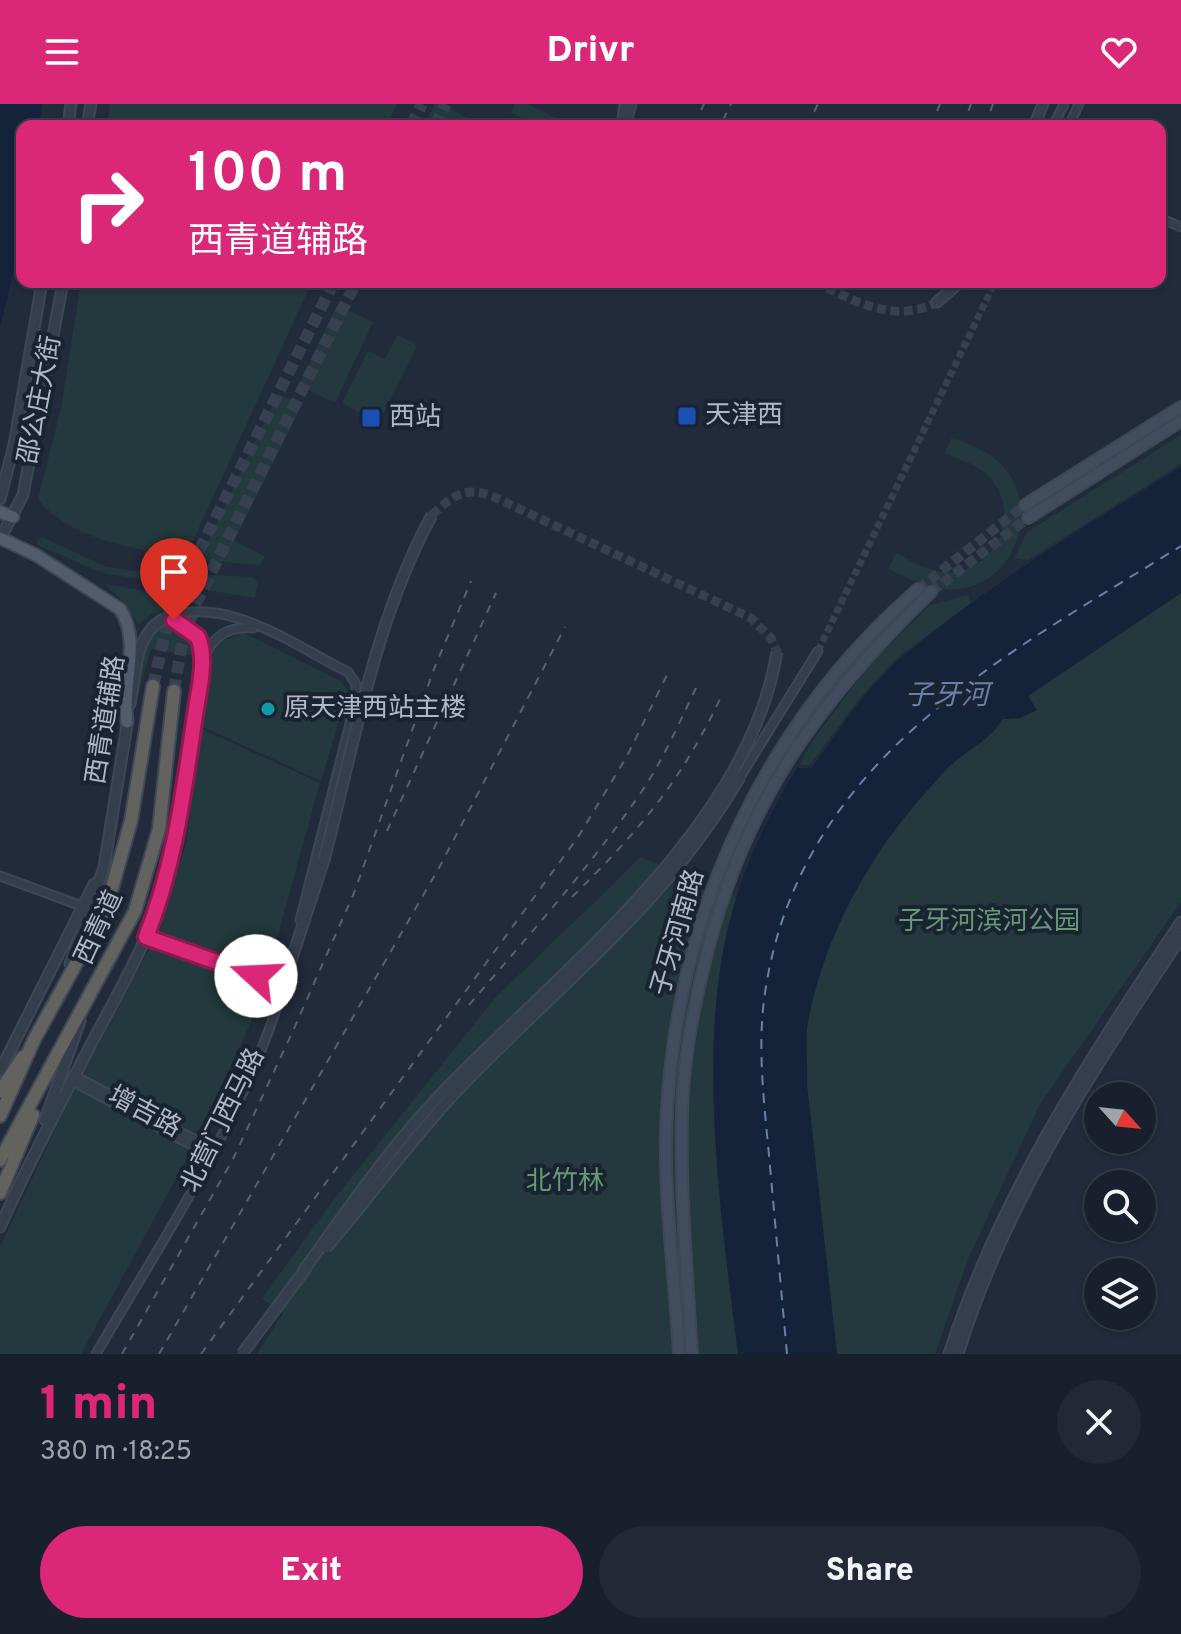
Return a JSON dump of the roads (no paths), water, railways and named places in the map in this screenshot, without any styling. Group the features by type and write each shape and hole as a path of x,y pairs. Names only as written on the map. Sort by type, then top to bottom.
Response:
{"highway":[{"name":"西青道","path":"0,1116 34,1040 106,909 120,870 153,686"},
{"name":"西青道","path":"0,1160 135,911 159,829 174,691"},
{"path":"1,1082 34,1040"},
{"path":"0,1193 56,1060"}],"main road":[{"path":"1025,505 1181,407"},
{"path":"1028,518 1181,421"},
{"path":"0,512 13,517"},
{"path":"0,539 36,555 108,599 127,620 131,647 125,682 127,722"},
{"name":"子牙河南路","path":"679,1354 667,1113 675,1031 695,942 733,837 785,740 873,631 918,589"},
{"name":"子牙河南路","path":"692,1354 681,1172 682,1109 692,1020 728,879 761,804 798,743 861,663 931,592"}],"street":[{"name":"邵公庄大街","path":"0,499 14,445 41,288"},
{"name":"邵公庄大街","path":"0,539 13,517 31,459 62,288"},
{"path":"937,302 953,288"},
{"path":"289,967 324,860 392,609 412,551 432,515"},
{"path":"163,619 207,611 228,615 260,629"},
{"path":"0,1227 35,1150 146,937 168,876 184,803 202,662 201,644 194,631 179,621 163,619"},
{"name":"西青道辅路","path":"109,839 141,644 148,629 163,619"},
{"path":"202,662 221,634 239,628 260,629"},
{"name":"北营门西马路","path":"96,1354 212,1152 259,1053 284,986 356,700 356,684 348,672 260,629"},
{"path":"303,1271 322,1253 455,1093 648,904 703,837 818,651"},
{"path":"242,1354 422,1115 646,890 684,845 740,753 772,682 777,652"},
{"path":"53,1008 94,903 109,839"},
{"path":"1,1082 85,907 109,839"},
{"path":"0,876 85,907"},
{"path":"949,1354 990,1244 1043,1137 1107,1032 1181,922"},
{"path":"146,937 284,986"},
{"path":"958,1354 997,1249 1042,1156 1079,1092 1181,937"},
{"path":"35,1150 85,1008"},
{"name":"增吉路","path":"73,1078 212,1152"}],"water":[{"path":"0,104 42,104 40,120 16,120 16,260 0,328"},
{"name":"子牙河","path":"1181,467 1181,593 1028,696 1037,710 1020,718 1003,719 988,736 950,766 888,840 839,925 817,986 807,1033 807,1084 837,1354 738,1354 720,1201 713,1094 714,1041 717,990 730,918 763,830 797,768 812,768 864,697 900,659 1001,582"}],"tunnel":[{"path":"414,120 422,104"},
{"path":"438,120 446,104"},
{"path":"153,686 171,607 331,288"},
{"path":"174,691 181,649 194,607 353,288"},
{"path":"828,288 890,311 921,308 937,302"},
{"path":"818,651 992,288"},
{"path":"432,515 459,495 474,492 492,496 751,618 771,638 777,652"},
{"path":"918,589 1025,505"},
{"path":"931,592 1028,518"}],"railway":[{"path":"701,110 704,104"},
{"path":"723,120 731,104"},
{"path":"810,120 818,104"},
{"path":"933,120 940,104"},
{"path":"965,120 971,104"},
{"path":"987,120 993,104"},
{"path":"122,1354 233,1159 292,1033 354,893 434,669 471,581"},
{"path":"387,831 496,593"},
{"path":"159,1354 440,866 565,627"},
{"path":"201,1354 578,837 626,758 667,675"},
{"path":"469,1005 559,900 622,819 657,766 696,688"},
{"path":"572,897 656,805 689,756 720,699"}],"place":[{"name":"天津西","path":"687,416"},
{"name":"西站","path":"371,418"},
{"name":"原天津西站主楼","path":"268,709"}],"park label":[{"name":"子牙河滨河公园","path":"989,922"},
{"name":"北竹林","path":"565,1182"}]}
